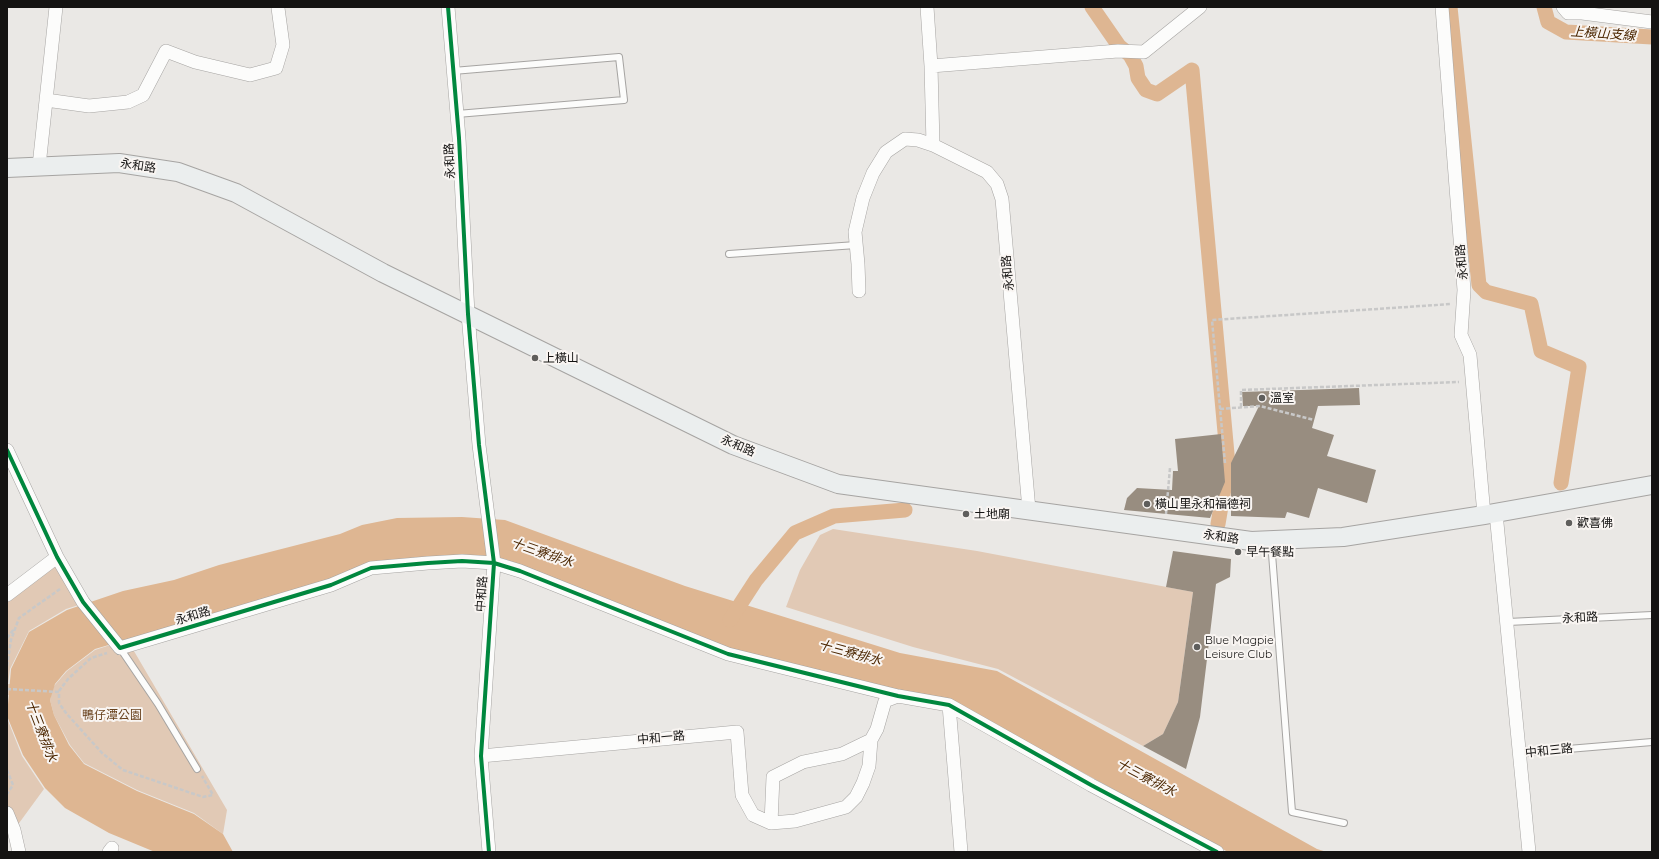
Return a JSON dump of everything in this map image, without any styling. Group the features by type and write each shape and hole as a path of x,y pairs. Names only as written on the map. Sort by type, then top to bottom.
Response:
{"main road":[{"name":"永和路","path":"7,168 119,163 185,175 236,192 383,273 733,445 838,484 1252,541 1343,537 1490,514 1652,485"}],"street":[{"path":"39,166 56,7"},
{"name":"永和路","path":"448,7 457,114 468,314"},
{"path":"927,7 931,66 933,145"},
{"path":"931,66 1125,51 1144,52 1200,7"},
{"name":"永和路","path":"1442,7 1464,290 1461,335 1470,355 1472,381 1490,514 1508,622 1520,754"},
{"path":"1563,7 1568,13 1582,13 1652,22"},
{"path":"46,100 89,106 128,102 143,95 166,51 195,62 250,75 276,68 283,45 278,8"},
{"name":"永和路","path":"859,291 855,232 863,198 873,174 886,152 905,139 918,140 933,145 987,172 997,184 1002,199 1029,510"},
{"name":"中和路","path":"468,314 479,445 494,560 480,756 489,852"},
{"path":"7,450 56,557 83,602 120,648"},
{"path":"7,595 56,557"},
{"name":"永和路","path":"120,648 331,585 371,568 442,562 494,560 728,654 898,696 949,705 1091,785 1217,852"},
{"name":"中和一路","path":"480,756 737,732 742,795 753,815 771,823 795,821 846,807 856,797 869,766 871,740 877,729 885,701 898,696"},
{"path":"949,705 961,852"},
{"path":"771,823 774,777 803,762 842,754 871,740"},
{"name":"中和三路","path":"1520,754 1529,852"},
{"path":"7,813 14,830 19,852"}],"lane":[{"path":"454,71 619,57 624,100 457,114"},
{"path":"729,254 856,245"},
{"path":"1271,540 1292,812 1344,823"},
{"name":"永和路","path":"1508,622 1652,615"},
{"path":"120,648 158,704 198,769"},
{"name":"中和三路","path":"1520,754 1652,742"}],"path":[{"path":"1226,463 1212,320 1464,303"},
{"path":"1241,407 1240,390 1361,387 1472,381"},
{"path":"1220,408 1260,406 1314,420"},
{"path":"1168,496 1170,468"},
{"path":"7,666 11,640 19,618 71,582"},
{"path":"7,638 16,627"},
{"path":"120,648 91,658 68,679 58,692 59,703 66,713 102,753 123,770 203,797 213,795 198,769"},
{"path":"7,689 58,692"},
{"path":"7,770 13,785 7,794"}],"green space":[{"path":"833,529 977,551 1193,592 1178,702 1163,734 1143,746 998,669 913,647 786,607 800,570 820,535"},
{"name":"鴨仔潭公園","path":"56,559 82,604 66,609 29,631 10,669 8,684 54,686 67,671 95,650 110,645 113,650 131,646 227,810 223,834 194,813 137,790 84,763 70,745 54,715 50,700 51,696 7,695 7,596"},
{"path":"7,718 22,756 44,789 14,830 7,813"}],"water":[{"name":"十三寮排水","path":"462,517 505,520 685,586 900,653 997,671 1317,849 1327,852 1228,852 950,700 900,690 730,650 505,559 455,556 328,581 95,649 66,671 55,684 50,700 54,715 69,745 84,764 137,791 194,814 223,834 233,852 155,852 109,833 65,808 45,788 23,755 7,716 11,669 29,632 67,610 123,591 174,580 219,565 340,534 362,525 397,518"}],"building":[{"path":"1359,388 1360,405 1318,406 1312,428 1334,435 1327,456 1376,470 1367,503 1318,488 1309,518 1287,512 1285,518 1231,516 1231,463 1259,406 1243,406 1242,392"},
{"path":"1221,434 1225,482 1210,518 1124,510 1127,498 1137,488 1172,490 1173,471 1178,471 1175,439"},
{"name":"Blue Magpie Leisure Club","path":"1173,551 1231,559 1230,577 1216,584 1200,717 1186,769 1143,746 1163,734 1178,702 1193,592 1166,587"}],"waterway":[{"path":"1092,7 1119,46 1130,55 1136,66 1138,78 1146,90 1157,94 1192,70 1228,465 1218,524"},
{"path":"1450,7 1479,285 1486,292 1531,304 1541,351 1579,367 1561,483"},
{"name":"上橫山支線","path":"1544,7 1548,22 1566,32 1652,37"},
{"path":"730,620 756,580 795,533 834,516 905,510"}],"cycle path":[{"path":"448,7 459,138 468,314 479,445 494,563 481,756 489,852"},
{"path":"7,450 57,557 83,602 120,648 331,585 371,568 462,561 494,563 520,571 728,654 898,696 949,705 1091,785 1217,852"}],"place":[{"name":"上橫山","path":"535,358"},
{"name":"溫室","path":"1262,398"},
{"name":"橫山里永和福德祠","path":"1147,504"},
{"name":"土地廟","path":"966,514"},
{"name":"歡喜佛","path":"1569,523"},
{"name":"早午餐點","path":"1238,552"},
{"name":"Blue Magpie Leisure Club","path":"1197,647"}]}
